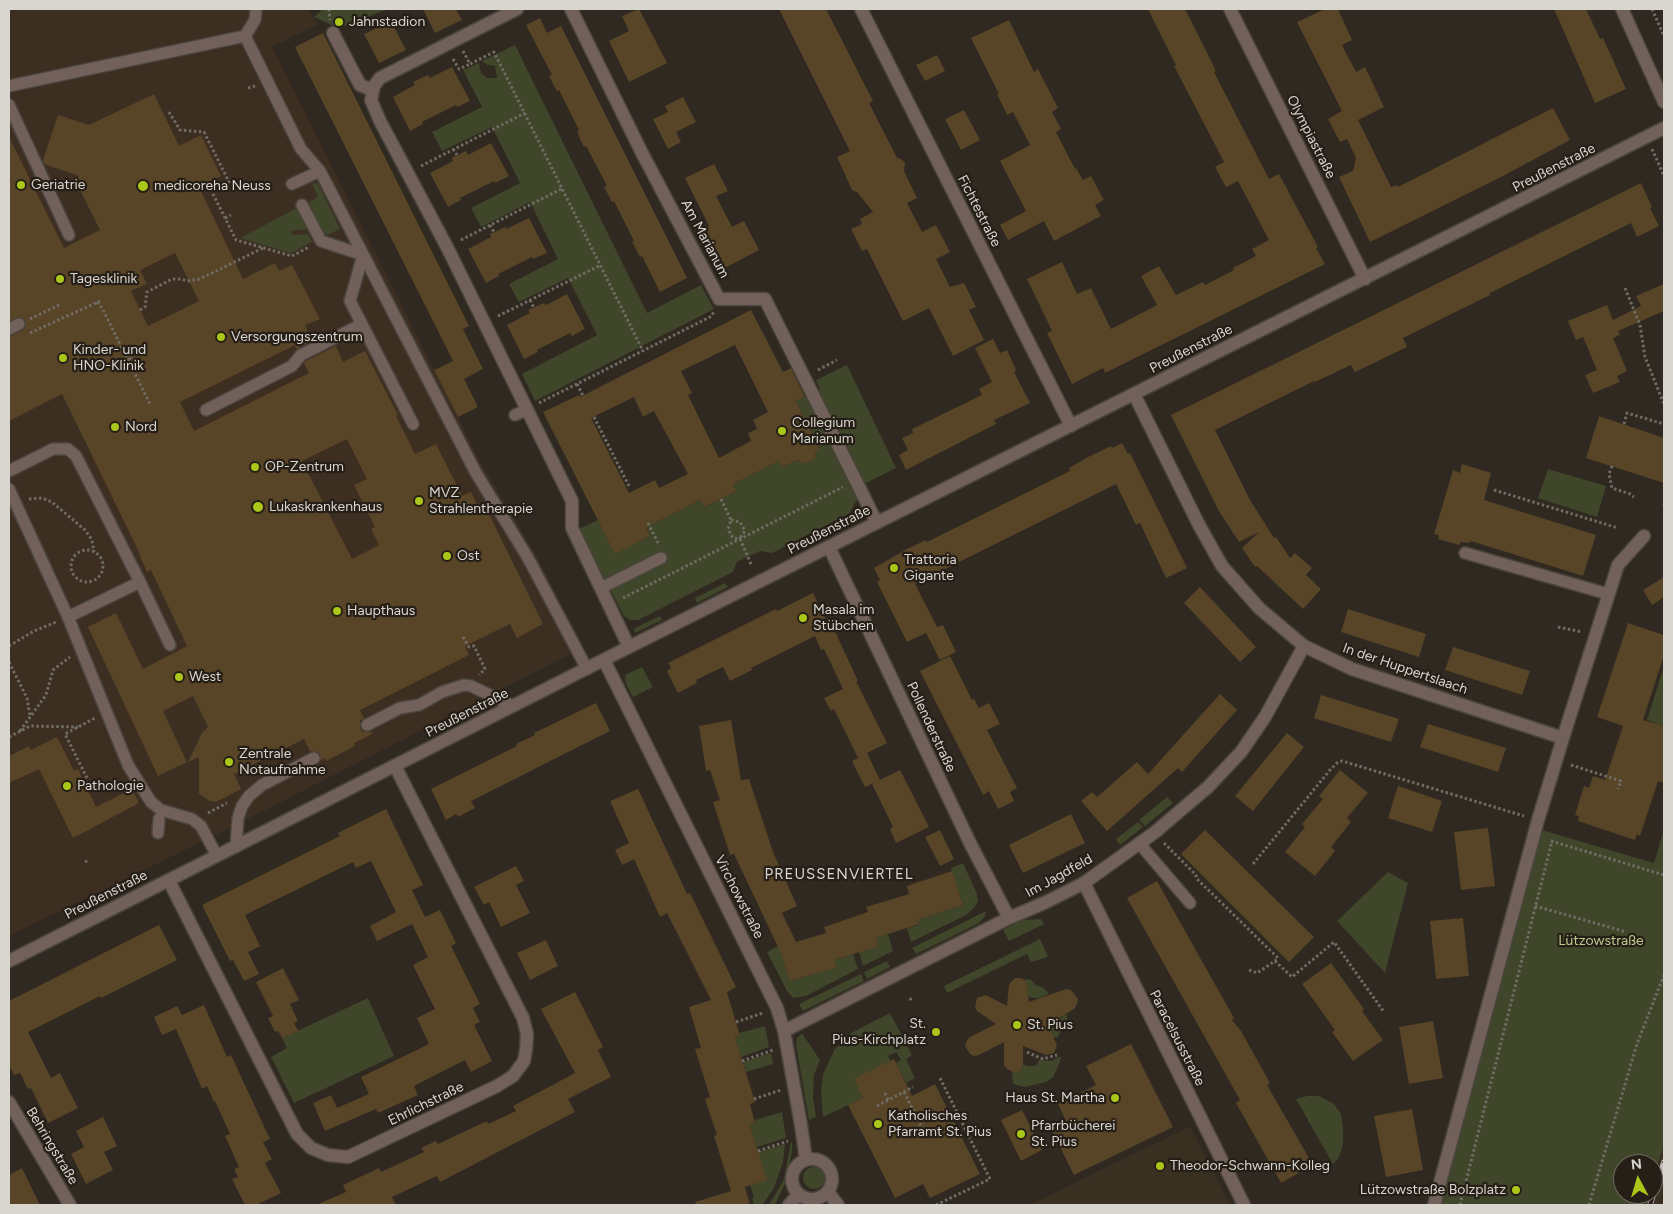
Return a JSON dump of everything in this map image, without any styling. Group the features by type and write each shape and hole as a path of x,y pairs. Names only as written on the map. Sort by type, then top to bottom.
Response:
{"street":[{"path":"517,9 386,74 377,81 372,90 372,104 447,247 484,323 520,412 572,501 572,528 629,647"},
{"name":"Am Marianum","path":"571,9 642,153 719,299 765,299 877,523"},
{"name":"Fichtestraße","path":"861,9 1071,426"},
{"name":"Olympiastraße","path":"1230,9 1365,279"},
{"path":"1622,9 1664,102"},
{"path":"333,33 360,85 372,90"},
{"name":"Preußenstraße","path":"9,961 629,647 1664,128"},
{"name":"In der Huppertslaach","path":"1134,394 1199,525 1222,566 1259,608 1304,646 1352,669 1563,738"},
{"path":"1434,1205 1533,835 1608,594 1618,565 1644,536"},
{"name":"Pollenderstraße","path":"830,547 970,843 1009,918"},
{"name":"Im Jagdfeld","path":"784,1032 1009,918 1084,883 1154,833 1208,787 1240,752 1265,717 1304,646"},
{"name":"Virchowstraße","path":"604,660 777,1008 784,1032 806,1160"},
{"name":"Ehrlichstraße","path":"169,881 297,1134 311,1148 328,1156 348,1157 497,1086 512,1076 524,1061 526,1034 523,1018 395,766"},
{"name":"Paracelsusstraße","path":"1084,883 1244,1205"},
{"name":"Behringstraße","path":"10,1103 70,1205"},
{"path":"812,1159 819,1160 829,1168 832,1180 828,1192 817,1199 810,1199 798,1194 794,1188 793,1175 800,1164 812,1159"},
{"path":"828,1192 838,1205"},
{"path":"789,1205 798,1194"}],"lane":[{"path":"9,86 245,36 255,20 256,9"},
{"path":"245,36 301,149 320,171 476,473 528,558 588,668"},
{"path":"9,105 69,235"},
{"path":"292,184 320,171"},
{"path":"302,205 321,241 363,255"},
{"path":"363,255 350,301 413,424"},
{"path":"206,410 292,366 301,355 362,324"},
{"path":"9,470 54,449 68,449 76,456 170,645"},
{"path":"9,489 13,509 68,617 128,765 151,802 161,810 195,820 201,826 217,856"},
{"path":"1465,552 1608,594"},
{"path":"600,588 661,558"},
{"path":"68,617 140,582"},
{"path":"368,725 400,708 418,705 456,687 468,686 513,706"},
{"path":"236,847 238,818 244,802 249,796 262,785 314,758"},
{"path":"158,833 159,819"},
{"path":"1139,843 1190,903"}],"path":[{"path":"1652,9 1664,36"},
{"path":"457,39 470,64"},
{"path":"446,62 454,59 459,69 494,52 643,351"},
{"path":"169,112 180,130 185,132 204,132 229,182 210,190 236,240 292,256 321,241"},
{"path":"406,172 454,150 525,113"},
{"path":"1646,138 1664,176"},
{"path":"454,150 457,156"},
{"path":"447,247 563,188"},
{"path":"225,218 231,215"},
{"path":"490,225 494,232"},
{"path":"140,310 145,307 147,292 172,279 187,281 200,279 264,248"},
{"path":"484,323 601,264"},
{"path":"1625,288 1640,325 1645,357 1664,404"},
{"path":"520,412 712,316 719,299"},
{"path":"530,300 534,308"},
{"path":"62,304 14,327 25,336 98,301 130,361"},
{"path":"804,376 837,360"},
{"path":"129,368 135,365"},
{"path":"133,370 150,404"},
{"path":"577,384 583,396"},
{"path":"1624,424 1627,413 1664,424"},
{"path":"594,417 629,486"},
{"path":"1612,466 1610,474 1612,488 1634,497"},
{"path":"609,604 857,480"},
{"path":"1494,490 1618,528"},
{"path":"13,509 28,499 42,498 52,502 85,530 92,540 94,552 101,559 101,573 93,580 82,581 77,579 71,570 72,559 84,550 94,552"},
{"path":"721,499 731,520 728,529 733,538 740,539"},
{"path":"731,520 740,522 745,531 740,539"},
{"path":"740,539 752,566"},
{"path":"9,646 34,631 68,617"},
{"path":"1558,627 1581,632"},
{"path":"463,637 469,647 474,646 485,669 468,686"},
{"path":"20,731 46,695 53,670 81,648"},
{"path":"9,662 28,698 30,716"},
{"path":"87,778 66,734 107,713"},
{"path":"9,737 30,726 79,727"},
{"path":"1253,864 1330,770 1342,761 1538,820"},
{"path":"1567,764 1621,781 1618,789"},
{"path":"195,820 230,802 244,802"},
{"path":"1154,833 1196,875 1196,878 1278,958 1257,973 1248,970"},
{"path":"1533,835 1664,875"},
{"path":"1460,1205 1552,841"},
{"path":"84,862 89,860"},
{"path":"1535,906 1626,932"},
{"path":"1275,961 1292,977 1334,942 1384,1012"},
{"path":"1589,1205 1637,1044 1664,974"},
{"path":"910,998 912,1002"},
{"path":"736,1022 766,1012"},
{"path":"742,1061 774,1050"},
{"path":"1027,1052 1043,1059 1057,1055"},
{"path":"936,1205 990,1179 940,1078"},
{"path":"877,1106 913,1087"},
{"path":"754,1098 782,1090"},
{"path":"904,1092 927,1134"},
{"path":"885,1093 888,1100"},
{"path":"758,1151 789,1141"}],"shaded area":[{"name":"Lukaskrankenhaus","path":"9,9 307,9 319,24 272,47 480,461 535,553 584,647 246,820 9,936"},
{"name":"Theodor-Schwann-Kolleg","path":"1190,1126 1230,1205 1030,1205"},
{"path":"1664,1146 1663,1193 1663,1154 1661,1154"}],"green space":[{"name":"Jahnstadion","path":"319,9 388,9 338,28 314,17 321,11"},
{"path":"515,45 647,313 701,285 714,309 535,401 522,374 597,335 568,278 519,302 509,284 558,259 530,202 481,227 471,208 520,183 492,127 442,151 432,132 482,107 463,70 479,63 481,73 487,78 497,78 495,66 487,65 482,61"},
{"path":"316,183 340,229 325,236 307,203 318,197 312,184"},
{"path":"297,208 307,229 291,231 292,235 308,234 312,242 291,253 240,238"},
{"path":"847,365 896,468 866,483 871,494 856,501 850,513 772,553 760,551 737,562 733,572 638,620 630,620 624,616 579,529 598,520 615,553 650,536 645,524 650,522 652,524 700,500 705,507 736,491 733,484 779,461 782,467 798,460 805,464 815,459 816,451 820,448 796,401 820,389 816,380"},
{"path":"1548,469 1606,486 1597,517 1538,498"},
{"path":"725,583 728,587 697,603 695,598"},
{"path":"660,616 662,620 635,633 633,629"},
{"path":"1664,666 1664,726 1647,720"},
{"path":"642,667 653,687 633,697 626,684 625,675"},
{"path":"1167,797 1173,803 1145,826 1139,820"},
{"path":"1138,822 1143,827 1120,845 1116,839"},
{"name":"Lützowstraße","path":"1664,829 1664,1146 1661,1154 1613,1154 1613,1204 1644,1205 1441,1205 1476,1066 1542,830 1654,863"},
{"path":"1091,856 1095,862 1064,880 1060,874"},
{"path":"963,863 977,894 978,901 975,907 966,915 911,942 907,928 919,925 917,920 963,905 951,868"},
{"path":"1388,872 1408,883 1385,973 1337,921"},
{"path":"986,911 985,916 979,923 916,954 912,948"},
{"path":"1041,919 1044,924 1009,941 1003,930 1021,920"},
{"path":"888,934 893,951 863,966 859,952 878,945 876,938"},
{"path":"1040,939 1048,956 1045,958 1031,962 1027,954 947,993 944,986"},
{"path":"779,947 790,981 836,967 834,960 853,954 858,969 806,996 793,998 787,991 767,952"},
{"path":"887,961 890,967 867,979 864,972"},
{"path":"861,974 864,981 803,1011 799,1004"},
{"path":"1027,979 1044,988 1049,994 1039,998 1031,998 1028,995 1025,980"},
{"path":"368,998 394,1056 294,1103 271,1057 287,1048 282,1038"},
{"path":"890,1013 912,1055 906,1059 915,1078 906,1083 896,1063 901,1060 896,1052 888,1056 891,1061 863,1098 823,1117 821,1091 823,1074 835,1049 851,1033"},
{"path":"1067,1014 1067,1025 1058,1037 1052,1038 1046,1028"},
{"path":"765,1026 769,1047 741,1057 735,1037 740,1036 739,1033"},
{"path":"802,1033 820,1060 814,1075 813,1097 816,1117 809,1120 796,1045 797,1038"},
{"path":"771,1053 773,1064 746,1072 743,1062"},
{"path":"1061,1057 1060,1062 1053,1077 1046,1082 1025,1087 1013,1084 1012,1072 1015,1073 1021,1070 1023,1064 1034,1066 1037,1065 1039,1060 1051,1061"},
{"path":"1307,1096 1319,1096 1334,1104 1341,1114 1343,1144 1339,1157 1333,1164 1296,1099"},
{"path":"782,1112 786,1138 757,1147 750,1125 755,1123 755,1120"},
{"path":"791,1142 792,1150 788,1177 775,1205 769,1205 784,1179"},
{"path":"785,1144 783,1162 774,1188 763,1204 754,1205 752,1199 754,1197 750,1185 758,1152"},
{"path":"814,1167 822,1170 825,1178 822,1186 814,1189 806,1186 803,1178 806,1170"}],"building":[{"path":"423,9 456,9 462,20 435,33"},
{"path":"639,9 667,63 629,82 609,41 629,31 622,16"},
{"path":"779,9 826,9 873,101 869,103 897,158 905,163 904,171 917,198 907,203 922,232 936,225 950,252 936,259 950,287 964,283 976,307 969,310 984,340 953,356 929,308 903,321 867,249 862,251 851,229 862,224 860,219 873,212 857,192 852,190 837,157 850,151"},
{"path":"1148,9 1185,9 1216,71 1214,72 1269,179 1279,174 1318,247 1316,248 1325,264 1105,373 1103,368 1072,384 1047,333 1052,331 1027,279 1062,262 1077,294 1091,288 1111,329 1157,305 1141,276 1159,266 1176,295 1203,282 1205,285 1234,270 1233,268 1256,256 1252,249 1269,240 1238,181 1226,187 1215,167 1224,162 1174,66 1176,65"},
{"path":"1325,9 1338,9 1352,40 1342,45 1356,72 1365,67 1384,107 1358,120 1391,187 1397,185 1398,187 1553,108 1570,140 1503,176 1370,242 1339,177 1353,171 1356,158 1347,139 1340,142 1328,119 1342,111 1297,22"},
{"path":"1554,9 1586,9 1600,39 1603,38 1626,89 1595,103"},
{"path":"540,18 547,33 561,26 687,278 660,292 642,256 640,257 632,242 634,241 614,201 612,202 604,187 607,186 586,146 584,147 577,131 579,130 559,90 557,91 553,84 549,76 552,75 526,25"},
{"path":"1009,20 1034,72 1038,69 1058,108 1052,112 1061,129 1056,132 1075,169 1083,180 1091,176 1104,200 1095,205 1101,216 1054,241 1044,221 1008,240 1000,225 1026,211 1000,161 1030,145 1013,112 1007,115 997,94 999,94 971,38"},
{"path":"391,21 406,50 379,63 364,34"},
{"path":"323,33 469,326 463,329 483,369 464,379 478,407 458,417 434,370 453,361 295,47"},
{"path":"937,55 945,71 925,81 916,65"},
{"path":"452,67 470,101 457,107 456,105 422,122 423,124 410,131 393,97 415,85 413,82 428,75 430,78"},
{"path":"154,94 179,146 201,135 221,176 199,187 243,279 275,263 279,271 292,265 320,319 305,325 312,341 296,349 295,345 180,402 194,431 309,373 304,363 306,361 336,346 343,362 365,351 398,415 396,416 415,454 436,444 462,496 471,492 480,511 486,508 543,624 517,638 510,624 465,646 469,655 360,710 364,718 360,721 360,728 363,732 371,731 372,734 354,743 355,746 326,761 325,758 321,760 320,754 310,751 304,739 234,774 241,789 216,802 210,801 199,794 199,757 188,762 202,733 208,727 193,696 163,711 187,762 158,776 88,627 116,613 143,669 187,646 151,570 147,572 62,394 9,421 9,336 23,330 26,324 25,320 20,317 9,321 9,137 64,248 100,230 76,182 79,176 44,164 43,160 58,115 89,125","holes":["175,253 199,301 148,326 131,291 147,284 140,270","347,439 367,479 354,485 375,527 371,529 379,545 352,559 302,461"]},
{"path":"683,97 696,122 676,132 681,142 668,149 653,119 668,112 665,106"},
{"path":"964,110 980,140 961,150 945,119"},
{"path":"491,143 509,176 495,183 494,181 460,198 461,200 448,207 430,173 453,161 452,158 466,151 468,155"},
{"path":"714,164 728,191 716,196 732,227 744,221 759,250 719,271 699,231 709,226 685,178"},
{"path":"1641,183 1659,226 1637,237 1631,223 1403,338 1407,347 1355,372 1351,365 1314,381 1215,430 1250,500 1274,538 1276,537 1290,558 1295,553 1312,568 1306,575 1321,589 1303,609 1257,566 1255,567 1242,548 1259,532 1239,542 1219,511 1171,415"},
{"path":"529,218 547,253 533,259 532,257 498,274 499,276 486,283 468,249 491,237 490,234"},
{"path":"1664,284 1664,311 1618,331 1620,335 1613,338 1627,371 1617,376 1620,382 1593,393 1585,375 1597,370 1583,337 1576,340 1568,321 1607,305 1613,320 1641,306 1636,296"},
{"path":"567,294 585,329 572,336 570,333 524,359 507,325 530,313 528,310 544,303 546,305"},
{"name":"Collegium Marianum","path":"751,310 783,372 791,368 805,397 796,401 820,449 816,451 815,459 805,464 798,460 782,467 779,461 733,484 736,491 721,499 704,507 700,500 646,527 650,536 615,554 543,412 579,395 580,397","holes":["735,345 768,412 753,420 757,429 748,433 751,441 719,458 688,395 692,393 681,371","634,397 643,417 654,411 688,474 659,488 655,480 629,493 591,418"]},
{"path":"993,339 1000,353 1007,350 1016,370 1014,372 1030,403 994,420 996,424 906,470 899,455 908,450 902,438 913,433 912,429 982,395 979,389 992,382 975,348"},
{"path":"1599,416 1664,438 1664,483 1586,458"},
{"path":"1122,443 1128,454 1130,453 1187,568 1166,578 1140,523 1136,525 1116,484 915,584 937,627 943,625 956,652 940,660 926,633 907,642 877,582 880,580 874,568 907,549 926,540 927,542 1070,471 1069,468 1088,457"},
{"path":"1462,464 1491,473 1484,500 1596,535 1583,576 1471,541 1470,543 1461,542 1459,545 1438,539 1439,535 1434,534 1453,470 1460,473"},
{"path":"1664,577 1664,597 1652,605 1643,590"},
{"path":"1200,587 1256,647 1240,662 1184,603"},
{"path":"813,593 829,626 832,625 858,681 856,681 887,743 867,753 880,780 865,787 852,761 858,758 834,709 831,711 824,698 843,689 824,649 821,650 815,636 751,668 752,670 730,681 723,667 696,680 697,683 678,693 667,671 671,668 668,663 776,609 777,611"},
{"path":"1348,609 1426,634 1419,657 1341,632"},
{"path":"1628,623 1664,635 1664,655 1643,720 1664,726 1664,783 1658,781 1640,836 1637,834 1635,840 1578,821 1579,816 1575,815 1584,786 1589,788 1593,776 1605,780 1623,726 1597,717"},
{"path":"1453,647 1530,671 1522,695 1445,670"},
{"path":"950,656 972,700 974,699 979,708 989,703 1000,724 987,730 1017,788 1010,792 1014,801 998,809 989,791 983,795 920,671"},
{"path":"1220,694 1237,710 1182,772 1178,768 1107,831 1081,801 1092,792 1097,797 1137,762 1148,774"},
{"path":"1321,695 1399,719 1391,742 1314,718"},
{"path":"596,703 610,731 471,801 475,808 458,817 456,814 446,820 431,789 517,746 516,744 535,735 534,733"},
{"path":"731,720 741,780 749,779 773,852 797,906 782,913 796,942 826,933 824,927 868,912 866,907 909,894 907,886 952,871 963,905 917,920 919,924 876,938 879,946 834,960 837,967 790,981 780,951 734,854 730,855 713,802 720,800 710,770 706,771 699,726"},
{"path":"1428,724 1506,748 1498,772 1420,747"},
{"path":"1287,733 1304,747 1253,811 1235,796"},
{"name":"Pathologie","path":"57,737 74,771 78,769 96,807 132,789 139,803 73,838 39,769 9,783 9,756 29,746 31,750"},
{"path":"900,770 929,827 896,843 890,829 893,827 872,784"},
{"path":"1340,770 1368,793 1347,818 1351,822 1331,847 1335,851 1315,876 1285,852 1305,827 1302,824 1323,799 1319,796"},
{"path":"1398,786 1442,801 1432,832 1388,818"},
{"path":"638,789 687,894 690,893 736,987 727,992 740,1036 735,1037 755,1102 750,1104 755,1123 750,1125 767,1180 745,1187 750,1205 696,1205 695,1202 731,1191 714,1136 717,1135 705,1099 710,1097 695,1049 701,1048 689,1007 711,1000 667,913 660,917 634,859 622,865 615,850 629,843 610,801"},
{"path":"386,809 423,885 412,890 425,917 440,910 456,943 451,946 480,1004 473,1008 480,1022 474,1025 492,1061 471,1072 465,1060 414,1086 418,1095 378,1113 376,1109 325,1131 313,1103 331,1095 337,1108 369,1094 361,1077 429,1044 417,1018 435,1009 413,965 428,957 412,924 377,941 370,926 396,912 371,861 356,868 353,862 245,915 260,946 248,952 259,974 244,981 233,960 230,961 202,905 340,836 338,833"},
{"path":"1071,814 1085,843 1023,873 1009,845"},
{"path":"1488,828 1495,886 1461,890 1454,832"},
{"path":"940,830 954,859 940,866 925,837"},
{"path":"1205,830 1314,937 1289,962 1181,854"},
{"path":"516,866 524,881 516,885 530,913 501,927 489,902 484,905 474,887"},
{"path":"1157,881 1234,1018 1232,1020 1241,1031 1270,1083 1267,1085 1313,1165 1281,1183 1236,1103 1240,1100 1127,898"},
{"path":"1463,918 1469,976 1436,979 1430,921"},
{"path":"159,925 177,960 28,1032 51,1078 60,1073 78,1108 48,1123 31,1088 28,1089 20,1073 14,1075 9,1065 9,1001"},
{"path":"546,940 558,966 530,980 517,953"},
{"path":"1331,963 1364,1009 1362,1011 1383,1040 1353,1061 1332,1032 1335,1030 1302,984"},
{"path":"283,968 299,1000 290,1004 298,1021 294,1023 298,1031 282,1038 278,1031 275,1032 268,1018 273,1016 256,982"},
{"name":"St. Pius","path":"1015,978 1025,980 1029,1002 1066,989 1071,990 1078,999 1074,1009 1048,1025 1057,1045 1054,1053 1046,1055 1023,1046 1023,1066 1021,1070 1015,1073 1004,1065 1004,1042 974,1056 970,1054 965,1046 970,1037 996,1024 977,1011 975,1007 977,998 986,995 1007,1006 1009,984"},
{"path":"575,992 603,1047 598,1050 611,1077 568,1099 575,1112 440,1182 437,1176 392,1197 396,1205 316,1205 346,1192 343,1185 379,1168 381,1172 424,1152 421,1148 436,1141 438,1144 487,1121 488,1124 516,1111 513,1106 575,1073 541,1009"},
{"path":"204,1005 227,1057 231,1055 270,1139 263,1142 272,1159 265,1163 281,1193 256,1205 245,1205 232,1179 238,1177 234,1169 239,1167 225,1136 230,1134 207,1086 202,1089 176,1029 162,1035 154,1017 177,1006 182,1015"},
{"path":"1433,1021 1443,1078 1409,1084 1399,1027"},
{"name":"Haus St. Martha","path":"1131,1044 1173,1127 1074,1175 1052,1131 1067,1123 1058,1104 1096,1085 1086,1066"},
{"path":"894,1059 912,1096 935,1084 980,1174 930,1198 923,1184 895,1198 848,1105 863,1098 854,1079"},
{"path":"1412,1109 1423,1170 1386,1177 1374,1116"},
{"name":"Pfarrbücherei St. Pius","path":"1022,1110 1042,1150 1021,1161 1001,1120"},
{"path":"103,1117 117,1146 104,1152 113,1170 86,1184 71,1154 84,1147 76,1131"},
{"path":"22,1168 40,1205 9,1205 9,1175"}],"railway":[{"path":"1650,1205 1664,1162"}],"place":[{"name":"Jahnstadion","path":"339,22"},
{"name":"Geriatrie","path":"21,185"},
{"name":"medicoreha Neuss","path":"143,186"},
{"name":"Tagesklinik","path":"60,279"},
{"name":"Versorgungszentrum","path":"221,337"},
{"name":"Kinder- und HNO-Klinik","path":"63,358"},
{"name":"Nord","path":"115,427"},
{"name":"Collegium Marianum","path":"782,431"},
{"name":"OP-Zentrum","path":"255,467"},
{"name":"MVZ Strahlentherapie","path":"419,501"},
{"name":"Lukaskrankenhaus","path":"258,507"},
{"name":"Ost","path":"447,556"},
{"name":"Trattoria Gigante","path":"894,568"},
{"name":"Haupthaus","path":"337,611"},
{"name":"Masala im Stübchen","path":"803,618"},
{"name":"West","path":"179,677"},
{"name":"Zentrale Notaufnahme","path":"229,762"},
{"name":"Pathologie","path":"67,786"},
{"name":"St. Pius","path":"1017,1025"},
{"name":"St. Pius-Kirchplatz","path":"936,1032"},
{"name":"Haus St. Martha","path":"1115,1098"},
{"name":"Katholisches Pfarramt St. Pius","path":"878,1124"},
{"name":"Pfarrbücherei St. Pius","path":"1021,1134"},
{"name":"Theodor-Schwann-Kolleg","path":"1160,1166"},
{"name":"Lützowstraße Bolzplatz","path":"1516,1190"}],"district":[{"name":"PREUSSENVIERTEL","path":"839,875"}]}
